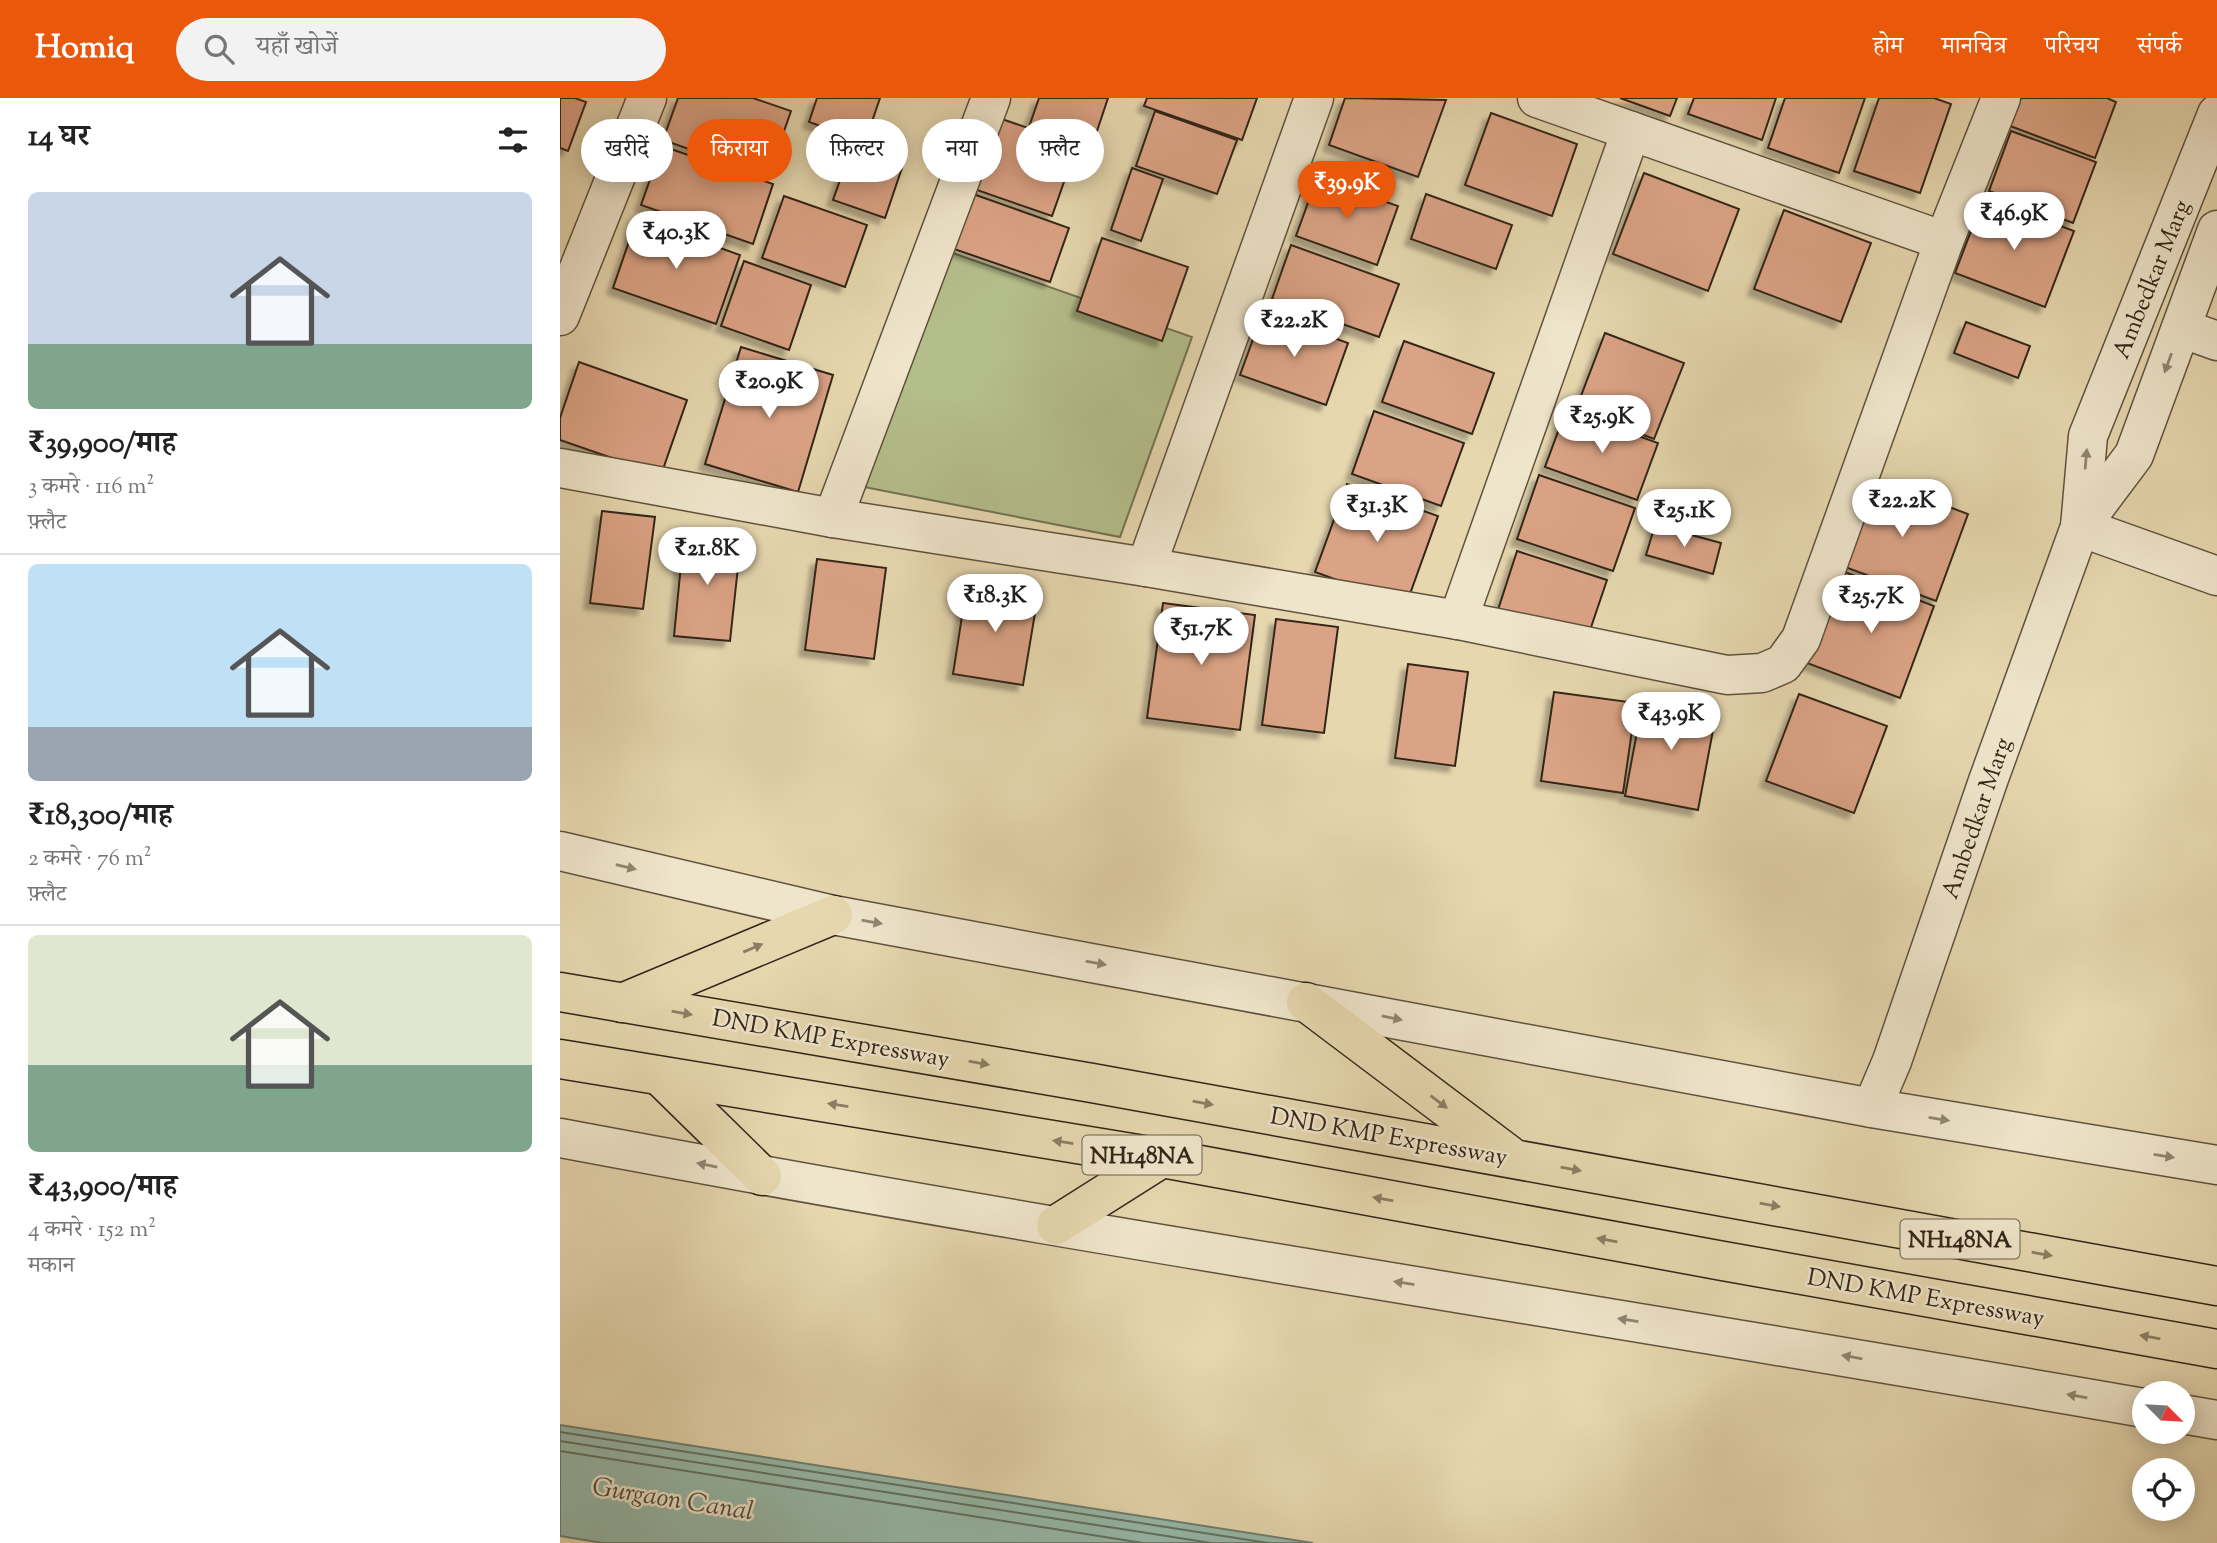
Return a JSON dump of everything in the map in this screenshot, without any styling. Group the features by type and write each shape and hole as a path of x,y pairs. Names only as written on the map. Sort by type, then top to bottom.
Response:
{"highway":[{"path":"622,1003 833,915"},
{"name":"DND KMP Expressway","path":"563,993 1093,1083 2217,1286"},
{"path":"1306,1002 1515,1159"},
{"name":"DND KMP Expressway","path":"560,1059 1162,1158 2217,1349"},
{"path":"660,1076 762,1176"},
{"path":"1056,1225 1162,1158"}],"street":[{"path":"560,316 647,98"},
{"path":"833,518 991,98"},
{"path":"1146,567 1314,98"},
{"path":"1538,98 1944,241"},
{"path":"560,468 833,518 1458,620 1727,675 1762,673 1783,664 1801,639 1944,241 2001,98"},
{"name":"Ambedkar Marg","path":"1872,1108 1892,1061 1987,781 2080,527 2088,436 2217,114"},
{"path":"1458,620 1631,131"},
{"name":"Ambedkar Marg","path":"2080,527 2134,455 2217,230"},
{"path":"2181,328 2217,341"},
{"path":"2080,527 2217,576"},
{"path":"560,851 833,915 1872,1108 2217,1165"},
{"path":"560,1138 762,1176 2132,1406"},
{"path":"2195,1417 2217,1420"}],"green space":[{"path":"947,251 1192,337 1120,537 859,486"}],"water":[{"name":"Gurgaon Canal","path":"560,1425 1313,1543 603,1543 560,1536"}],"building":[{"path":"560,98 575,98 586,102 568,151 560,148"},
{"path":"678,98 753,98 791,111 788,119 687,119 687,148 673,144 673,119 670,119"},
{"path":"817,98 880,98 873,119 810,119"},
{"path":"1039,98 1108,98 1101,119 1032,119"},
{"path":"1147,98 1257,98 1242,140 1144,106"},
{"path":"1345,98 1446,100 1418,177 1329,145"},
{"path":"1620,98 1677,98 1670,116"},
{"path":"1694,98 1776,98 1762,140 1688,114"},
{"path":"1785,98 1865,98 1839,173 1768,148"},
{"path":"1879,98 1934,98 1951,104 1920,193 1854,171"},
{"path":"2021,98 2107,98 2116,102 2095,158 2010,126"},
{"path":"1155,111 1237,140 1217,194 1136,166"},
{"path":"1491,113 1577,144 1552,216 1465,185"},
{"path":"1002,119 1016,124 1016,182 1064,182 1052,216 974,189 976,182 1002,182"},
{"path":"2011,131 2096,162 2073,223 1989,191"},
{"path":"673,150 687,155 687,182 773,184 753,244 641,205 649,182 673,182"},
{"path":"1132,168 1163,179 1141,241 1111,230"},
{"path":"1644,173 1739,209 1708,291 1613,254"},
{"path":"1317,178 1398,206 1377,265 1296,236"},
{"path":"839,182 897,182 885,218 833,200"},
{"path":"973,194 1069,228 1050,282 954,249"},
{"path":"1426,194 1512,225 1496,269 1411,239"},
{"path":"784,196 867,225 845,287 762,258"},
{"path":"1984,197 2074,231 2045,307 1955,273"},
{"path":"1784,210 1871,243 1841,322 1754,289"},
{"path":"637,218 740,255 716,324 613,288"},
{"path":"1102,238 1188,267 1162,341 1077,311"},
{"path":"1291,245 1399,284 1379,337 1272,299"},
{"path":"744,261 811,285 789,350 721,326"},
{"path":"1263,312 1348,343 1326,405 1240,375"},
{"path":"1966,322 2030,346 2018,378 1954,353"},
{"path":"1605,333 1684,363 1654,439 1576,409"},
{"path":"1404,341 1494,373 1472,434 1382,402"},
{"path":"741,347 833,375 798,492 705,464"},
{"path":"579,362 687,400 661,475 560,440 560,418"},
{"path":"1566,410 1658,443 1637,500 1545,467"},
{"path":"1374,411 1464,443 1441,506 1352,474"},
{"path":"1539,475 1635,508 1613,571 1517,539"},
{"path":"1869,477 1968,514 1936,601 1837,564"},
{"path":"1347,484 1438,516 1406,605 1315,572"},
{"path":"602,511 655,517 643,609 590,603"},
{"path":"1655,525 1721,543 1713,574 1646,555"},
{"path":"684,534 741,539 730,641 674,636"},
{"path":"1517,551 1607,580 1585,645 1496,616"},
{"path":"817,559 886,568 874,659 805,650"},
{"path":"1842,571 1934,606 1900,698 1807,663"},
{"path":"967,584 1038,595 1023,685 953,674"},
{"path":"1163,603 1255,615 1240,730 1147,718"},
{"path":"1276,619 1338,627 1324,733 1262,725"},
{"path":"1408,664 1468,672 1455,766 1395,758"},
{"path":"1554,692 1636,703 1623,793 1541,781"},
{"path":"1799,694 1887,726 1854,813 1766,781"},
{"path":"1644,695 1717,709 1698,810 1625,796"}]}
